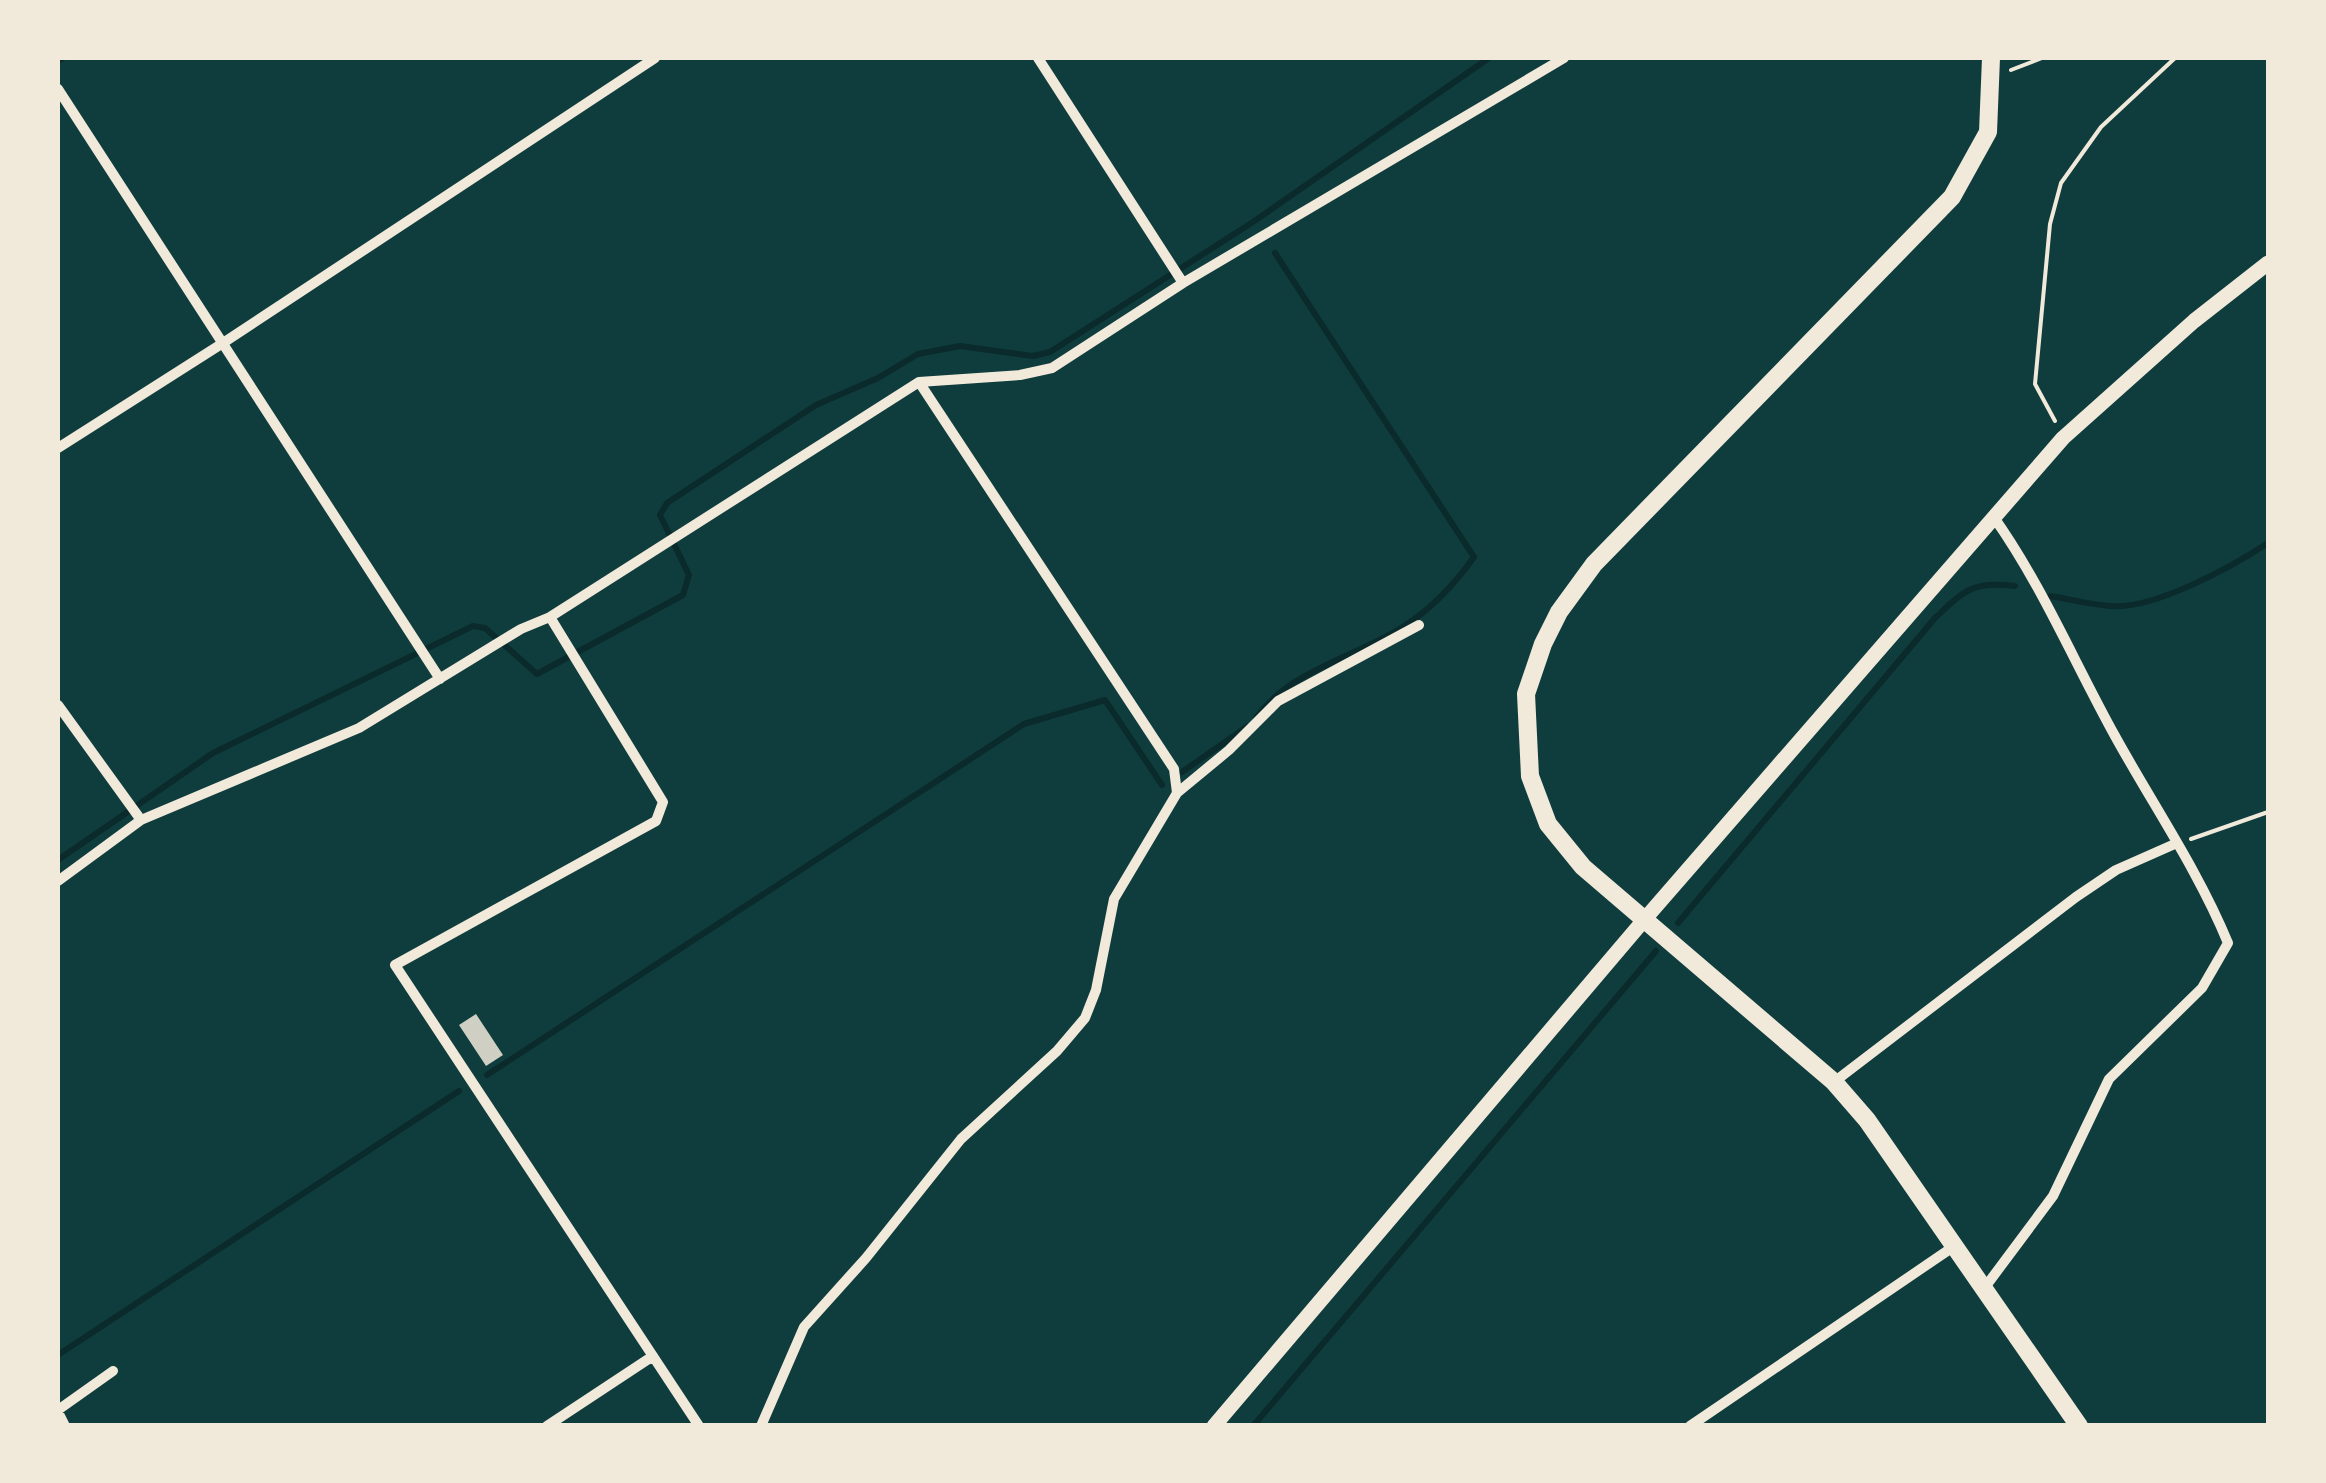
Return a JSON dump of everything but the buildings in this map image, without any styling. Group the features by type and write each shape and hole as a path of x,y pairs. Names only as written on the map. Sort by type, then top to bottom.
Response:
{"main road":[{"path":"1991,58 1988,132 1952,198 1594,564 1559,612 1526,694 1530,776 1548,824 1583,867 1834,1082 1867,1120 2079,1426"}],"street":[{"path":"58,448 224,344 655,58"},
{"path":"1038,58 1183,283"},
{"path":"58,882 141,820 359,728 521,629 550,617 919,382 1020,375 1052,368 1183,283 1564,58"},
{"path":"58,89 440,679"},
{"path":"1214,1426 1644,920 2063,438 2194,322 2268,263"},
{"path":"919,382 1174,768 1177,793"},
{"path":"1983,1291 2053,1196 2110,1079 2202,988 2228,943 2206,890 2113,733 2024,559 1994,516"},
{"path":"550,617 663,802 656,822 395,965 699,1426"},
{"path":"762,1426 804,1327 866,1258 961,1139 1057,1051 1085,1018 1096,990 1114,899 1177,793 1229,750 1278,701 1419,625"},
{"path":"58,706 141,820"},
{"path":"1834,1082 2076,896 2116,870 2176,843"},
{"path":"1690,1426 1952,1247"},
{"path":"547,1426 653,1356"},
{"path":"66,1426 58,1411 114,1371"}],"path":[{"path":"1992,78 2042,58"},
{"path":"2063,438 2035,384 2050,224 2061,184 2101,127 2175,58"},
{"path":"2176,843 2268,812"}],"waterway":[{"path":"58,61 63,58"},
{"path":"58,860 213,753 473,626 485,628 537,674 683,595 689,575 660,515 667,503 816,405 878,378 918,354 960,346 1033,356 1050,352 1253,222 1489,58"},
{"path":"1256,718 1304,676 1412,621 1441,596 1474,557 1275,253"},
{"path":"2050,596 2111,606 2149,601 2214,574 2268,543"},
{"path":"1678,923 1935,618 1970,590 1989,585 2015,586"},
{"path":"487,1075 1024,724 1105,700 1162,785"},
{"path":"1182,772 1248,726"},
{"path":"1253,1426 1656,951"},
{"path":"58,1355 459,1091"}]}
